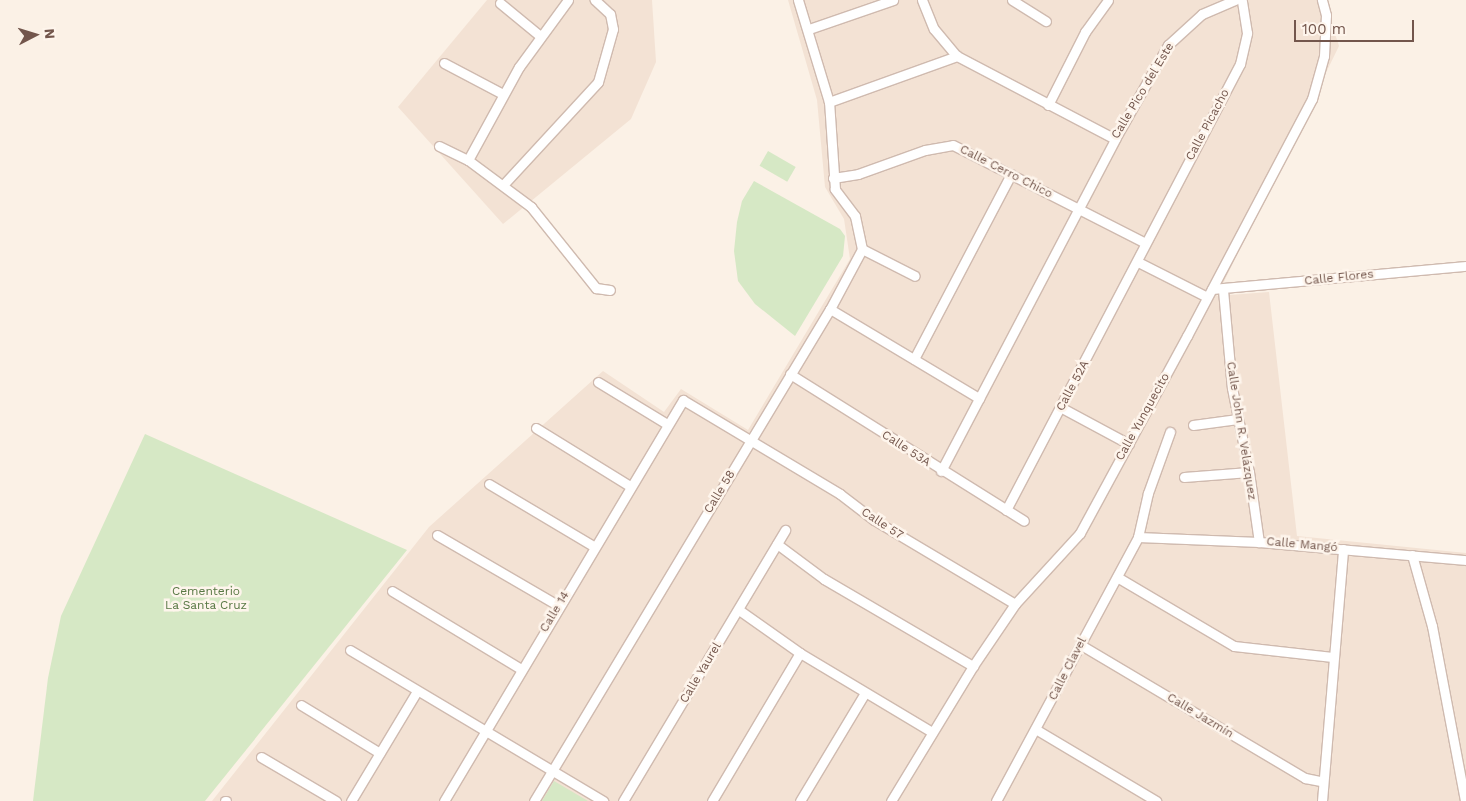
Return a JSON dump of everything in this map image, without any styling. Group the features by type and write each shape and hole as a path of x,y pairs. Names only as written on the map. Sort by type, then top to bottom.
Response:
{"street":[{"path":"468,160 503,94 540,36 568,0"},
{"path":"503,185 598,82 613,29 610,14 595,0"},
{"path":"798,0 809,29 829,102 835,189 855,216 862,249 915,276"},
{"path":"809,29 893,0"},
{"path":"922,0 934,28 957,56 1115,139"},
{"path":"1048,105 1085,32 1108,0"},
{"name":"Calle Pico del Este","path":"941,471 1078,208 1168,45 1202,14 1235,0"},
{"name":"Calle Picacho","path":"1138,262 1145,243 1240,64 1247,34 1242,0"},
{"name":"Calle Yunquecito","path":"892,801 972,666 1015,604 1080,533 1129,444 1312,99 1324,56 1326,16 1322,0"},
{"path":"1014,1 1046,21"},
{"path":"500,4 540,36"},
{"path":"829,102 957,56"},
{"path":"444,64 503,94"},
{"name":"Calle Cerro Chico","path":"833,178 858,174 925,150 952,145 1145,243"},
{"path":"439,146 468,160 531,207 596,288 610,290"},
{"path":"914,359 1010,174"},
{"name":"Calle 58","path":"534,801 830,309 862,249"},
{"path":"1138,262 1209,293"},
{"name":"Calle 52A","path":"1006,510 1062,408 1138,262"},
{"name":"Calle Flores","path":"1209,293 1223,290 1466,266"},
{"name":"Calle John R. Velázquez","path":"1223,290 1232,388 1249,472 1258,542"},
{"path":"830,309 979,398"},
{"name":"Calle 53A","path":"790,374 941,471 1024,521"},
{"path":"598,382 667,424"},
{"name":"Calle 57","path":"683,400 840,494 874,520 1015,604"},
{"name":"Calle 14","path":"444,801 683,400"},
{"path":"1062,408 1129,444"},
{"path":"1193,425 1238,419"},
{"path":"536,428 630,486"},
{"name":"Calle Clavel","path":"996,801 1037,730 1138,537 1148,493 1170,432"},
{"path":"1184,477 1249,472"},
{"path":"489,484 595,547"},
{"name":"Calle Yaurel","path":"623,801 786,530"},
{"path":"437,535 559,606"},
{"name":"Calle Mangó","path":"1138,537 1258,542 1466,560"},
{"path":"777,544 824,579 972,666"},
{"path":"1322,801 1321,781 1343,549"},
{"path":"1412,555 1432,626 1465,801"},
{"path":"1117,577 1234,646 1332,657"},
{"path":"392,591 521,669"},
{"path":"739,610 800,653 932,732"},
{"name":"Calle Jazmín","path":"1081,644 1305,778 1321,781"},
{"path":"350,650 603,801"},
{"path":"712,801 800,653"},
{"path":"351,801 418,691"},
{"path":"800,801 865,693"},
{"path":"301,706 380,753"},
{"path":"1037,730 1156,801"},
{"path":"261,757 336,801"}],"shaded area":[{"path":"487,0 652,0 656,62 631,119 503,224 398,107"},
{"path":"788,0 1324,0 1339,46 1217,296 1269,292 1297,536 1466,553 1466,801 212,801 429,527 603,371 664,412 681,389 748,430 850,259 844,219 825,187 817,100"}],"green space":[{"path":"768,151 796,167 787,182 760,166"},
{"path":"754,181 840,229 845,236 843,256 795,336 755,304 738,281 734,251 737,222 742,201"},
{"name":"Cementerio La Santa Cruz","path":"145,434 407,550 205,801 33,801 48,678 61,616"},
{"path":"554,781 588,801 542,801"}]}
